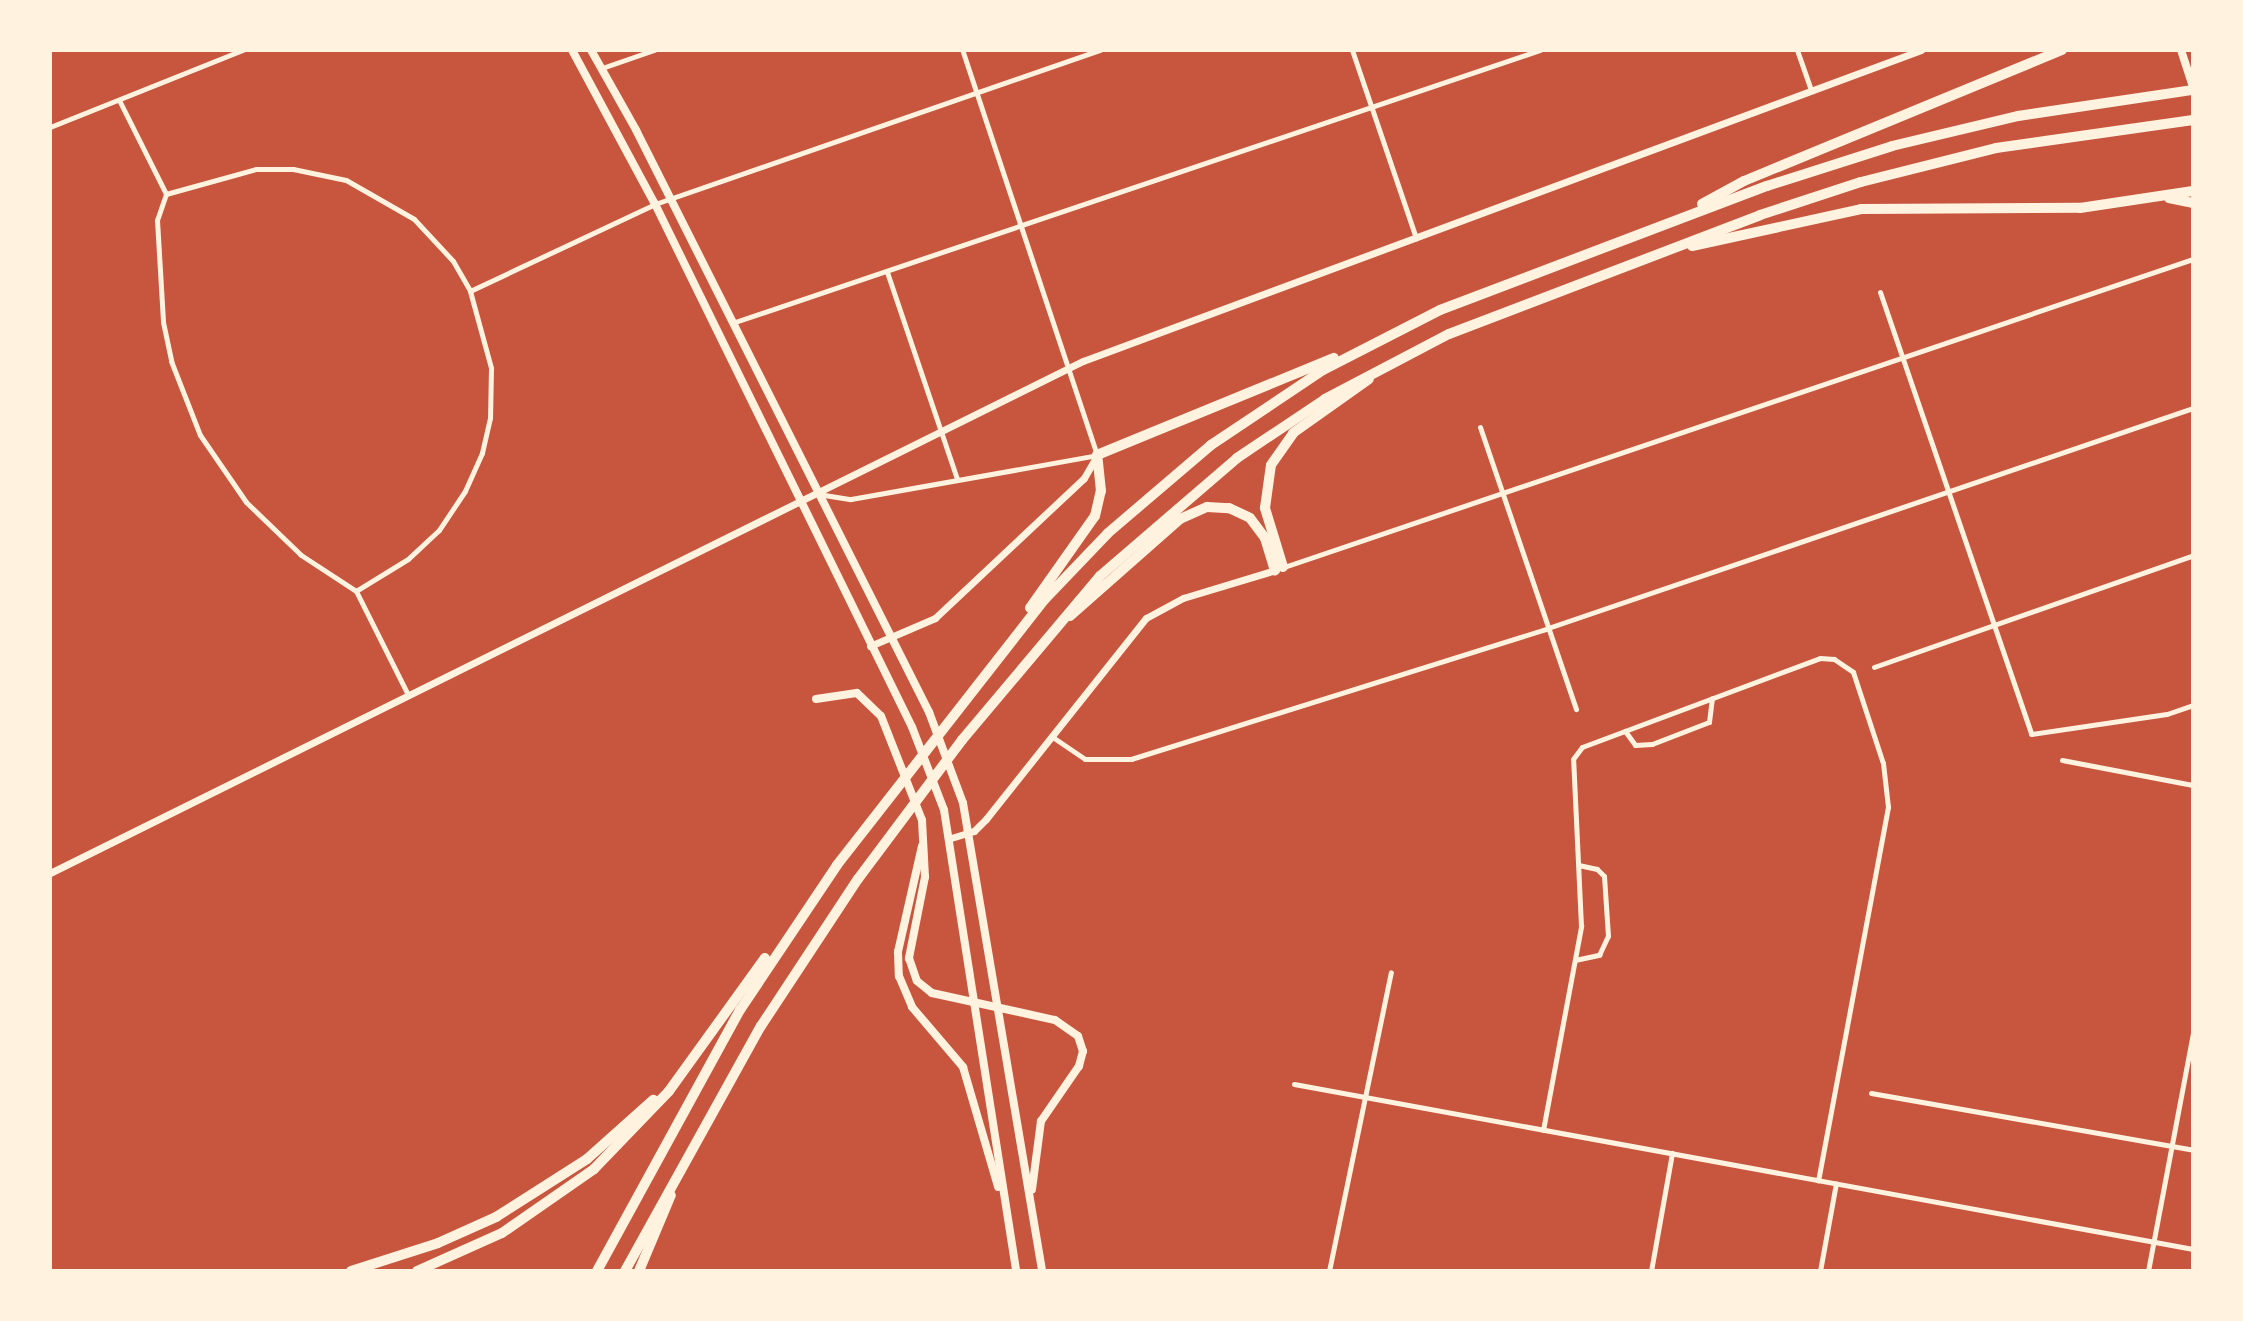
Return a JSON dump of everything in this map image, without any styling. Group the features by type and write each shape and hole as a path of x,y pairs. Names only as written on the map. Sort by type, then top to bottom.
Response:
{"highway":[{"path":"1665,223 1744,181 2062,50"},
{"path":"1015,634 1049,576 1079,544 1095,516 1101,491 1097,455 1360,349 1453,304 1665,223 1905,142 2061,108 2193,89"},
{"path":"625,1271 716,1102 858,879 1050,632 1100,576 1199,487 1294,418 1386,365 1481,321 1663,252 1827,193 1961,156 2193,120"},
{"path":"1663,252 1861,209 2080,208 2193,191"},
{"path":"2163,197 2193,203"},
{"path":"417,1271 502,1233 594,1169 669,1091 837,865 1015,634 1108,533 1177,472 1249,418 1360,349"},
{"path":"1279,569 1264,500 1275,456 1293,433 1338,405 1386,365"},
{"path":"1050,632 1180,519 1201,508 1223,506 1250,518 1265,538 1279,569"},
{"path":"597,1271 740,1010 837,865"},
{"path":"351,1271 438,1243 543,1190 628,1124 717,1025"},
{"path":"639,1271 716,1102"}],"main road":[{"path":"572,50 655,204 798,504 912,727 944,810 951,838 1016,1271"},
{"path":"591,50 670,199 929,712 963,803 971,832 991,972 1042,1271"},
{"path":"2181,50 2193,89"},
{"path":"816,699 843,692 866,701 881,716 924,825 925,877 909,958 917,981 932,993 1055,1020 1078,1036 1083,1051 1079,1066 1041,1121 1034,1148 1031,1210"},
{"path":"924,825 898,952 899,976 912,1007 963,1067 1007,1217"}],"street":[{"path":"50,127 243,50"},
{"path":"601,68 654,50"},
{"path":"870,646 935,618 1084,478 1097,455 962,50"},
{"path":"470,291 655,204 1100,50"},
{"path":"1352,50 1417,239"},
{"path":"732,323 1540,50"},
{"path":"1797,50 1812,91"},
{"path":"50,873 1070,368 1921,50"},
{"path":"119,100 166,194 157,220 163,322 174,371 200,435 246,502 301,555 356,591 408,695"},
{"path":"166,194 256,169 293,169 346,180 386,199 422,225 470,291 491,368 490,418 477,465 439,530 408,559 356,591"},
{"path":"951,838 971,832 1146,618 1183,598 1503,494 2193,259"},
{"path":"887,272 957,479"},
{"path":"1880,292 2031,734 2167,714 2193,705"},
{"path":"1051,736 1085,759 1131,759 1548,628 2193,408"},
{"path":"1480,427 1576,709"},
{"path":"818,494 851,499 1097,455"},
{"path":"1874,667 2193,555"},
{"path":"1543,1130 1581,926 1573,759 1582,747 1820,658 1834,659 1853,672 1883,763 1888,807 1818,1180"},
{"path":"1625,731 1635,745 1652,744 1709,722 1712,698"},
{"path":"2062,760 2193,785"},
{"path":"1575,960 1599,955 1608,936 1604,876 1597,869 1578,865"},
{"path":"1329,1271 1362,1096 1391,972"},
{"path":"2148,1271 2193,1033"},
{"path":"1294,1084 2193,1249"},
{"path":"1871,1093 2193,1150"},
{"path":"1651,1271 1672,1153"},
{"path":"1820,1271 1836,1183"}]}
